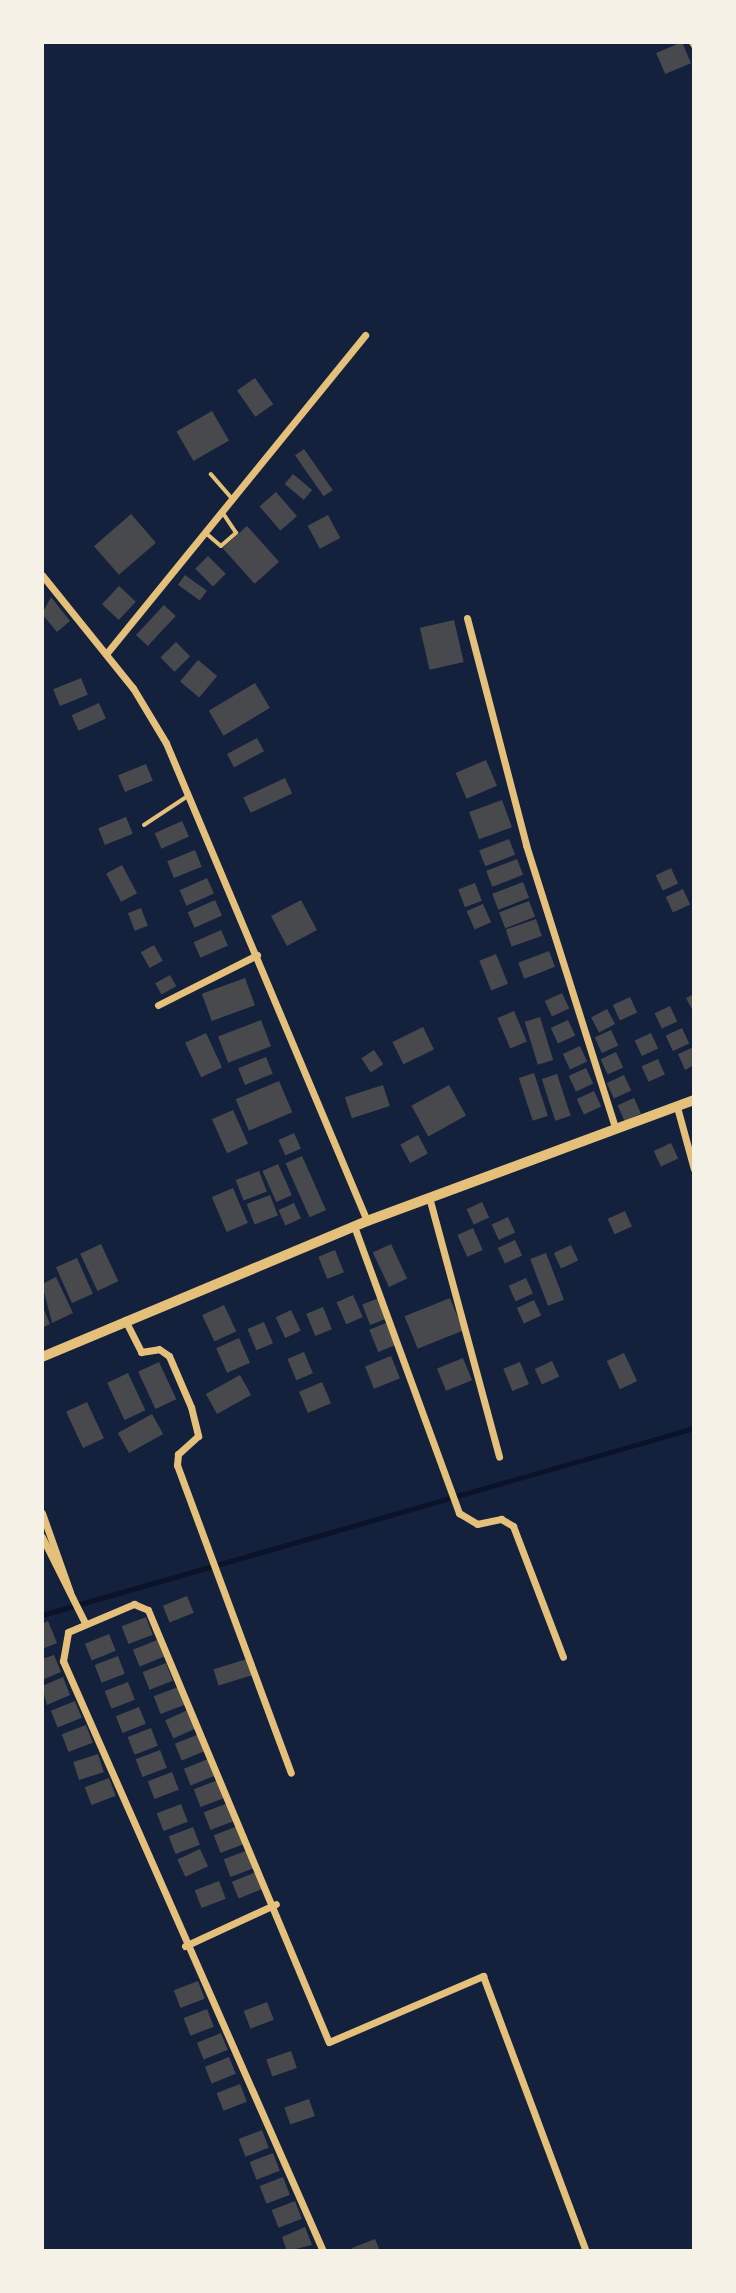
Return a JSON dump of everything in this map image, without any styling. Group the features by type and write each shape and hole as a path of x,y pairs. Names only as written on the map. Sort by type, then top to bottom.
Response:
{"street":[{"path":"106,654 365,335"},
{"path":"42,575 106,654 150,716 190,795 367,1221"},
{"path":"467,618 526,845 615,1127"},
{"path":"158,1005 257,955"},
{"path":"42,1357 354,1226 615,1127 694,1100"},
{"path":"677,1107 694,1169"},
{"path":"429,1197 499,1457"},
{"path":"354,1226 459,1513 477,1524 501,1519 513,1526 563,1657"},
{"path":"125,1320 141,1352 159,1349 169,1356 191,1407 198,1436 178,1454 177,1465 291,1773"},
{"path":"42,1513 70,1592"},
{"path":"42,1537 85,1623"},
{"path":"323,2251 185,1946 63,1661 68,1632 134,1604 145,1606 276,1904 329,2042 483,1976 586,2251"},
{"path":"185,1946 276,1904"}],"lane":[{"path":"211,474 234,499"},
{"path":"205,532 221,546 236,533 222,512"},
{"path":"144,825 190,795"}],"building":[{"path":"682,42 691,63 665,74 656,53"},
{"path":"255,378 273,404 255,417 237,391"},
{"path":"212,411 229,440 193,461 176,432"},
{"path":"304,449 333,490 324,496 295,455"},
{"path":"293,474 312,490 304,500 285,484"},
{"path":"276,492 297,516 280,531 259,506"},
{"path":"131,514 156,543 119,575 94,546"},
{"path":"328,515 340,538 320,549 308,526"},
{"path":"247,526 279,562 255,584 222,548"},
{"path":"208,556 226,574 213,586 195,569"},
{"path":"185,575 207,591 200,601 178,585"},
{"path":"119,586 136,602 119,620 102,604"},
{"path":"51,597 70,621 57,632 42,614"},
{"path":"164,605 176,616 148,646 136,635"},
{"path":"454,620 464,662 430,670 420,628"},
{"path":"176,642 190,656 175,672 160,658"},
{"path":"198,660 217,676 199,698 180,681"},
{"path":"81,678 88,695 60,706 53,689"},
{"path":"255,683 270,708 224,736 209,711"},
{"path":"99,703 106,719 79,731 72,715"},
{"path":"257,738 264,751 234,767 227,754"},
{"path":"486,760 497,786 467,799 456,773"},
{"path":"146,764 153,781 125,792 118,775"},
{"path":"285,778 292,793 250,813 243,797"},
{"path":"502,800 512,827 479,839 469,812"},
{"path":"126,817 133,834 105,845 98,828"},
{"path":"182,821 189,837 162,849 155,833"},
{"path":"509,839 515,855 485,866 479,850"},
{"path":"195,850 202,867 174,878 167,861"},
{"path":"517,859 523,875 492,887 486,871"},
{"path":"122,865 137,893 121,902 106,873"},
{"path":"671,868 678,883 663,891 656,875"},
{"path":"207,878 214,894 187,906 180,890"},
{"path":"523,882 529,898 498,910 492,894"},
{"path":"475,883 482,901 465,907 458,889"},
{"path":"683,889 690,904 673,912 666,897"},
{"path":"215,900 222,916 195,928 188,912"},
{"path":"301,900 317,930 287,946 271,916"},
{"path":"529,901 535,917 505,928 499,912"},
{"path":"483,904 491,922 475,930 467,911"},
{"path":"141,908 148,926 135,931 128,913"},
{"path":"536,919 542,936 512,946 506,929"},
{"path":"221,930 228,946 201,958 194,942"},
{"path":"154,945 163,961 150,968 141,952"},
{"path":"549,951 555,967 524,979 518,963"},
{"path":"496,954 508,984 491,990 479,961"},
{"path":"170,975 176,986 161,995 155,983"},
{"path":"245,978 255,1005 212,1021 202,994"},
{"path":"562,993 569,1008 552,1016 545,1001"},
{"path":"694,994 694,1013 686,998"},
{"path":"630,997 637,1012 620,1020 613,1005"},
{"path":"670,1006 677,1021 662,1029 655,1013"},
{"path":"607,1009 615,1024 599,1032 591,1017"},
{"path":"514,1011 527,1041 510,1048 497,1018"},
{"path":"540,1017 553,1060 538,1065 525,1022"},
{"path":"261,1020 271,1046 228,1063 218,1036"},
{"path":"568,1020 575,1035 558,1043 551,1028"},
{"path":"423,1027 434,1049 403,1064 392,1042"},
{"path":"682,1028 689,1043 673,1051 666,1036"},
{"path":"611,1030 618,1045 602,1053 595,1038"},
{"path":"206,1033 222,1067 201,1077 185,1043"},
{"path":"651,1033 658,1048 642,1056 635,1041"},
{"path":"580,1046 587,1061 570,1069 563,1054"},
{"path":"694,1047 694,1065 685,1070 678,1054"},
{"path":"374,1050 383,1064 371,1072 361,1058"},
{"path":"616,1052 623,1067 608,1075 601,1059"},
{"path":"266,1057 273,1074 245,1085 238,1068"},
{"path":"658,1059 665,1075 648,1082 642,1066"},
{"path":"586,1068 593,1083 576,1091 569,1076"},
{"path":"534,1073 548,1116 533,1121 519,1078"},
{"path":"557,1074 571,1116 555,1121 542,1079"},
{"path":"624,1075 631,1090 614,1098 607,1083"},
{"path":"279,1081 292,1112 249,1131 236,1099"},
{"path":"383,1085 390,1106 352,1118 345,1097"},
{"path":"449,1085 466,1116 428,1136 411,1106"},
{"path":"594,1091 601,1106 584,1114 577,1099"},
{"path":"634,1098 641,1114 624,1121 618,1105"},
{"path":"233,1110 248,1144 227,1153 212,1119"},
{"path":"294,1133 301,1149 285,1155 278,1140"},
{"path":"418,1135 428,1154 410,1163 400,1144"},
{"path":"671,1143 678,1158 661,1166 654,1151"},
{"path":"302,1156 326,1210 310,1217 286,1163"},
{"path":"278,1164 292,1195 276,1202 262,1171"},
{"path":"259,1171 267,1192 244,1200 236,1180"},
{"path":"233,1188 248,1223 227,1232 212,1197"},
{"path":"270,1195 278,1216 255,1224 247,1204"},
{"path":"482,1202 489,1217 474,1225 467,1209"},
{"path":"294,1203 301,1219 285,1225 278,1210"},
{"path":"625,1211 632,1227 615,1234 608,1219"},
{"path":"508,1217 515,1232 499,1240 492,1225"},
{"path":"473,1228 483,1250 467,1257 457,1235"},
{"path":"515,1240 522,1255 505,1263 498,1248"},
{"path":"101,1244 118,1281 97,1291 80,1254"},
{"path":"391,1244 407,1278 389,1287 373,1252"},
{"path":"571,1245 578,1260 561,1268 554,1253"},
{"path":"335,1250 344,1272 327,1279 318,1257"},
{"path":"546,1253 564,1300 548,1306 530,1259"},
{"path":"77,1258 93,1294 72,1303 56,1267"},
{"path":"56,1277 73,1313 52,1323 42,1284"},
{"path":"526,1278 533,1294 516,1301 509,1286"},
{"path":"353,1295 363,1317 346,1324 337,1302"},
{"path":"379,1298 387,1319 370,1325 362,1304"},
{"path":"450,1298 463,1330 418,1349 405,1316"},
{"path":"534,1300 541,1315 524,1323 517,1308"},
{"path":"42,1305 50,1324 42,1328"},
{"path":"224,1305 236,1331 215,1341 202,1315"},
{"path":"323,1307 332,1329 315,1336 306,1314"},
{"path":"291,1310 301,1331 285,1338 276,1317"},
{"path":"264,1322 273,1343 256,1350 247,1329"},
{"path":"386,1323 395,1345 378,1352 369,1330"},
{"path":"239,1338 250,1363 227,1373 216,1348"},
{"path":"304,1352 313,1373 296,1380 287,1359"},
{"path":"624,1353 637,1381 620,1389 607,1361"},
{"path":"391,1356 400,1378 374,1389 365,1366"},
{"path":"463,1358 472,1380 446,1391 437,1368"},
{"path":"552,1361 559,1376 542,1384 535,1369"},
{"path":"159,1362 176,1399 155,1409 138,1372"},
{"path":"520,1362 529,1384 512,1391 503,1369"},
{"path":"128,1373 145,1410 124,1420 107,1383"},
{"path":"240,1375 251,1395 217,1414 206,1394"},
{"path":"322,1382 331,1403 308,1413 299,1392"},
{"path":"87,1402 104,1438 83,1448 66,1412"},
{"path":"152,1414 163,1434 129,1453 118,1433"},
{"path":"187,1596 194,1613 170,1622 163,1606"},
{"path":"146,1617 153,1635 129,1644 122,1626"},
{"path":"48,1621 57,1643 42,1649 42,1624"},
{"path":"109,1634 116,1651 92,1660 85,1644"},
{"path":"157,1640 164,1657 140,1666 133,1650"},
{"path":"54,1655 61,1672 42,1680 42,1659"},
{"path":"118,1656 125,1674 101,1683 95,1665"},
{"path":"247,1659 252,1675 218,1685 214,1669"},
{"path":"166,1663 173,1681 149,1690 143,1672"},
{"path":"63,1677 70,1695 47,1705 42,1686"},
{"path":"128,1682 135,1700 111,1709 105,1691"},
{"path":"178,1687 185,1705 161,1714 154,1696"},
{"path":"75,1701 82,1718 58,1727 51,1711"},
{"path":"139,1707 146,1724 123,1733 116,1716"},
{"path":"188,1710 196,1728 173,1738 165,1720"},
{"path":"86,1725 93,1743 69,1752 62,1734"},
{"path":"151,1728 158,1746 134,1755 128,1737"},
{"path":"199,1734 206,1751 182,1760 175,1744"},
{"path":"160,1750 167,1768 143,1777 136,1759"},
{"path":"98,1754 104,1772 79,1780 73,1762"},
{"path":"208,1759 215,1776 191,1785 184,1769"},
{"path":"172,1772 179,1790 155,1799 148,1781"},
{"path":"109,1778 116,1796 92,1805 85,1787"},
{"path":"218,1780 225,1798 201,1807 194,1789"},
{"path":"228,1803 235,1821 211,1830 204,1812"},
{"path":"181,1804 188,1822 164,1831 157,1813"},
{"path":"238,1826 245,1844 221,1853 214,1835"},
{"path":"193,1827 200,1845 176,1854 169,1836"},
{"path":"200,1849 208,1866 185,1877 177,1860"},
{"path":"248,1850 255,1868 231,1877 224,1859"},
{"path":"256,1872 263,1889 239,1898 232,1882"},
{"path":"219,1881 226,1899 202,1908 195,1890"},
{"path":"198,1981 205,1999 181,2008 174,1990"},
{"path":"267,2002 274,2020 250,2029 244,2011"},
{"path":"207,2009 214,2027 190,2036 184,2018"},
{"path":"221,2033 228,2050 204,2059 197,2043"},
{"path":"291,2051 297,2068 272,2076 266,2059"},
{"path":"229,2057 236,2074 212,2083 205,2067"},
{"path":"240,2084 247,2102 223,2111 217,2093"},
{"path":"309,2099 315,2116 290,2124 284,2107"},
{"path":"262,2130 269,2148 245,2157 239,2139"},
{"path":"273,2153 280,2171 256,2180 250,2162"},
{"path":"283,2177 290,2195 266,2204 260,2186"},
{"path":"295,2201 302,2219 278,2228 272,2210"},
{"path":"305,2227 312,2245 287,2251 282,2237"},
{"path":"375,2239 380,2251 353,2251 352,2248"}],"waterway":[{"path":"42,1615 694,1428"}]}
